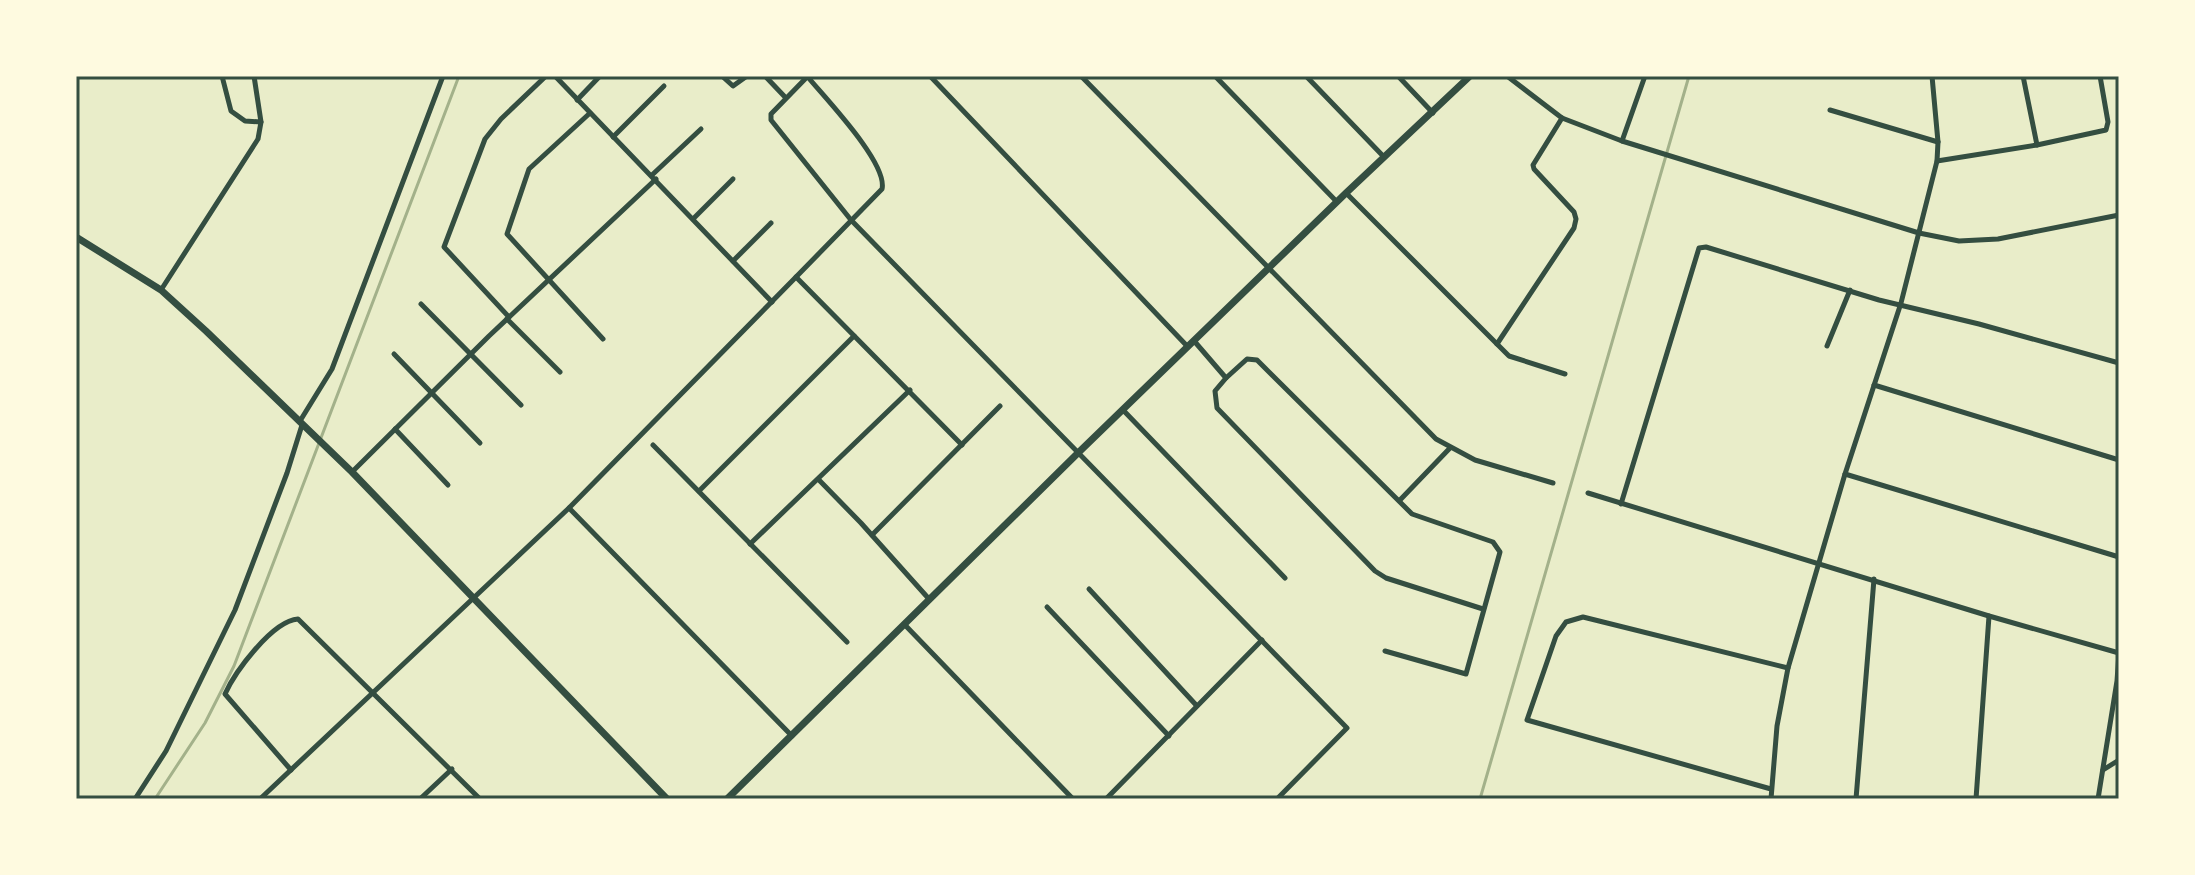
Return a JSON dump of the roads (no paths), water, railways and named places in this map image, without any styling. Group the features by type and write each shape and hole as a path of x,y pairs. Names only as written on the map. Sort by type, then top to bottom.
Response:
{"street":[{"path":"222,76 231,111 245,121 261,122"},
{"path":"161,290 253,148 261,122 254,76"},
{"path":"135,799 166,751 235,610 287,473 302,424 332,369 443,76"},
{"path":"546,76 501,119 485,139 444,247 560,372"},
{"path":"555,76 772,302"},
{"path":"577,100 600,76"},
{"path":"722,76 733,86 747,76"},
{"path":"765,76 785,97"},
{"path":"260,799 569,508 772,302 851,220 882,189 882,174 865,147 808,76 785,97 771,114 771,120 851,220 1347,728 1277,799"},
{"path":"930,76 1226,378"},
{"path":"1081,76 1436,439 1475,460 1553,483"},
{"path":"1215,76 1337,202"},
{"path":"1306,76 1384,157"},
{"path":"1398,76 1433,113"},
{"path":"727,799 903,623 1470,76"},
{"path":"1507,76 1562,118 1622,141 1919,233 1959,241 1998,239 2119,215"},
{"path":"1622,141 1645,76"},
{"path":"1771,799 1777,726 1788,668 1845,474 1901,303 1937,161 1932,76"},
{"path":"2023,76 2037,145"},
{"path":"1937,161 2106,130 2108,122 2100,76"},
{"path":"613,137 664,86"},
{"path":"1830,110 1938,142"},
{"path":"590,113 529,169 507,234 603,339"},
{"path":"1497,344 1574,228 1574,212 1533,165 1562,118"},
{"path":"352,472 701,129"},
{"path":"693,219 733,179"},
{"path":"1346,193 1497,344 1514,358 1565,374"},
{"path":"733,261 771,223"},
{"path":"76,237 161,290 334,454 667,799"},
{"path":"1621,504 1699,248 1706,247 1879,300 1901,303 2119,363"},
{"path":"796,277 962,445"},
{"path":"1827,346 1850,290"},
{"path":"421,304 469,356 521,405"},
{"path":"699,491 854,336"},
{"path":"394,354 480,443"},
{"path":"1385,651 1466,674 1500,552 1498,546 1412,514 1257,360 1247,359 1215,391 1217,408 1375,571 1386,578 1483,609"},
{"path":"1874,385 2119,460"},
{"path":"750,544 910,390"},
{"path":"872,535 1000,406"},
{"path":"1123,410 1285,578"},
{"path":"395,429 448,485"},
{"path":"653,445 847,642"},
{"path":"1400,500 1450,448"},
{"path":"1845,474 2119,557"},
{"path":"819,480 929,599"},
{"path":"1588,493 2119,653 2118,682 2098,799"},
{"path":"569,508 792,736"},
{"path":"1856,799 1874,579"},
{"path":"1089,589 1197,706"},
{"path":"1047,607 1169,736"},
{"path":"1976,799 1989,616"},
{"path":"1771,789 1527,720 1556,636 1566,622 1583,617 1788,668"},
{"path":"291,770 226,696 226,692 247,657 286,622 298,619 480,799"},
{"path":"903,623 1073,799"},
{"path":"1106,799 1263,640"},
{"path":"2102,770 2119,760"},
{"path":"2110,767 2119,769"},
{"path":"420,799 452,769"}],"waterway":[{"path":"155,799 205,723 234,666 459,76"},
{"path":"1480,799 1689,76"}]}
